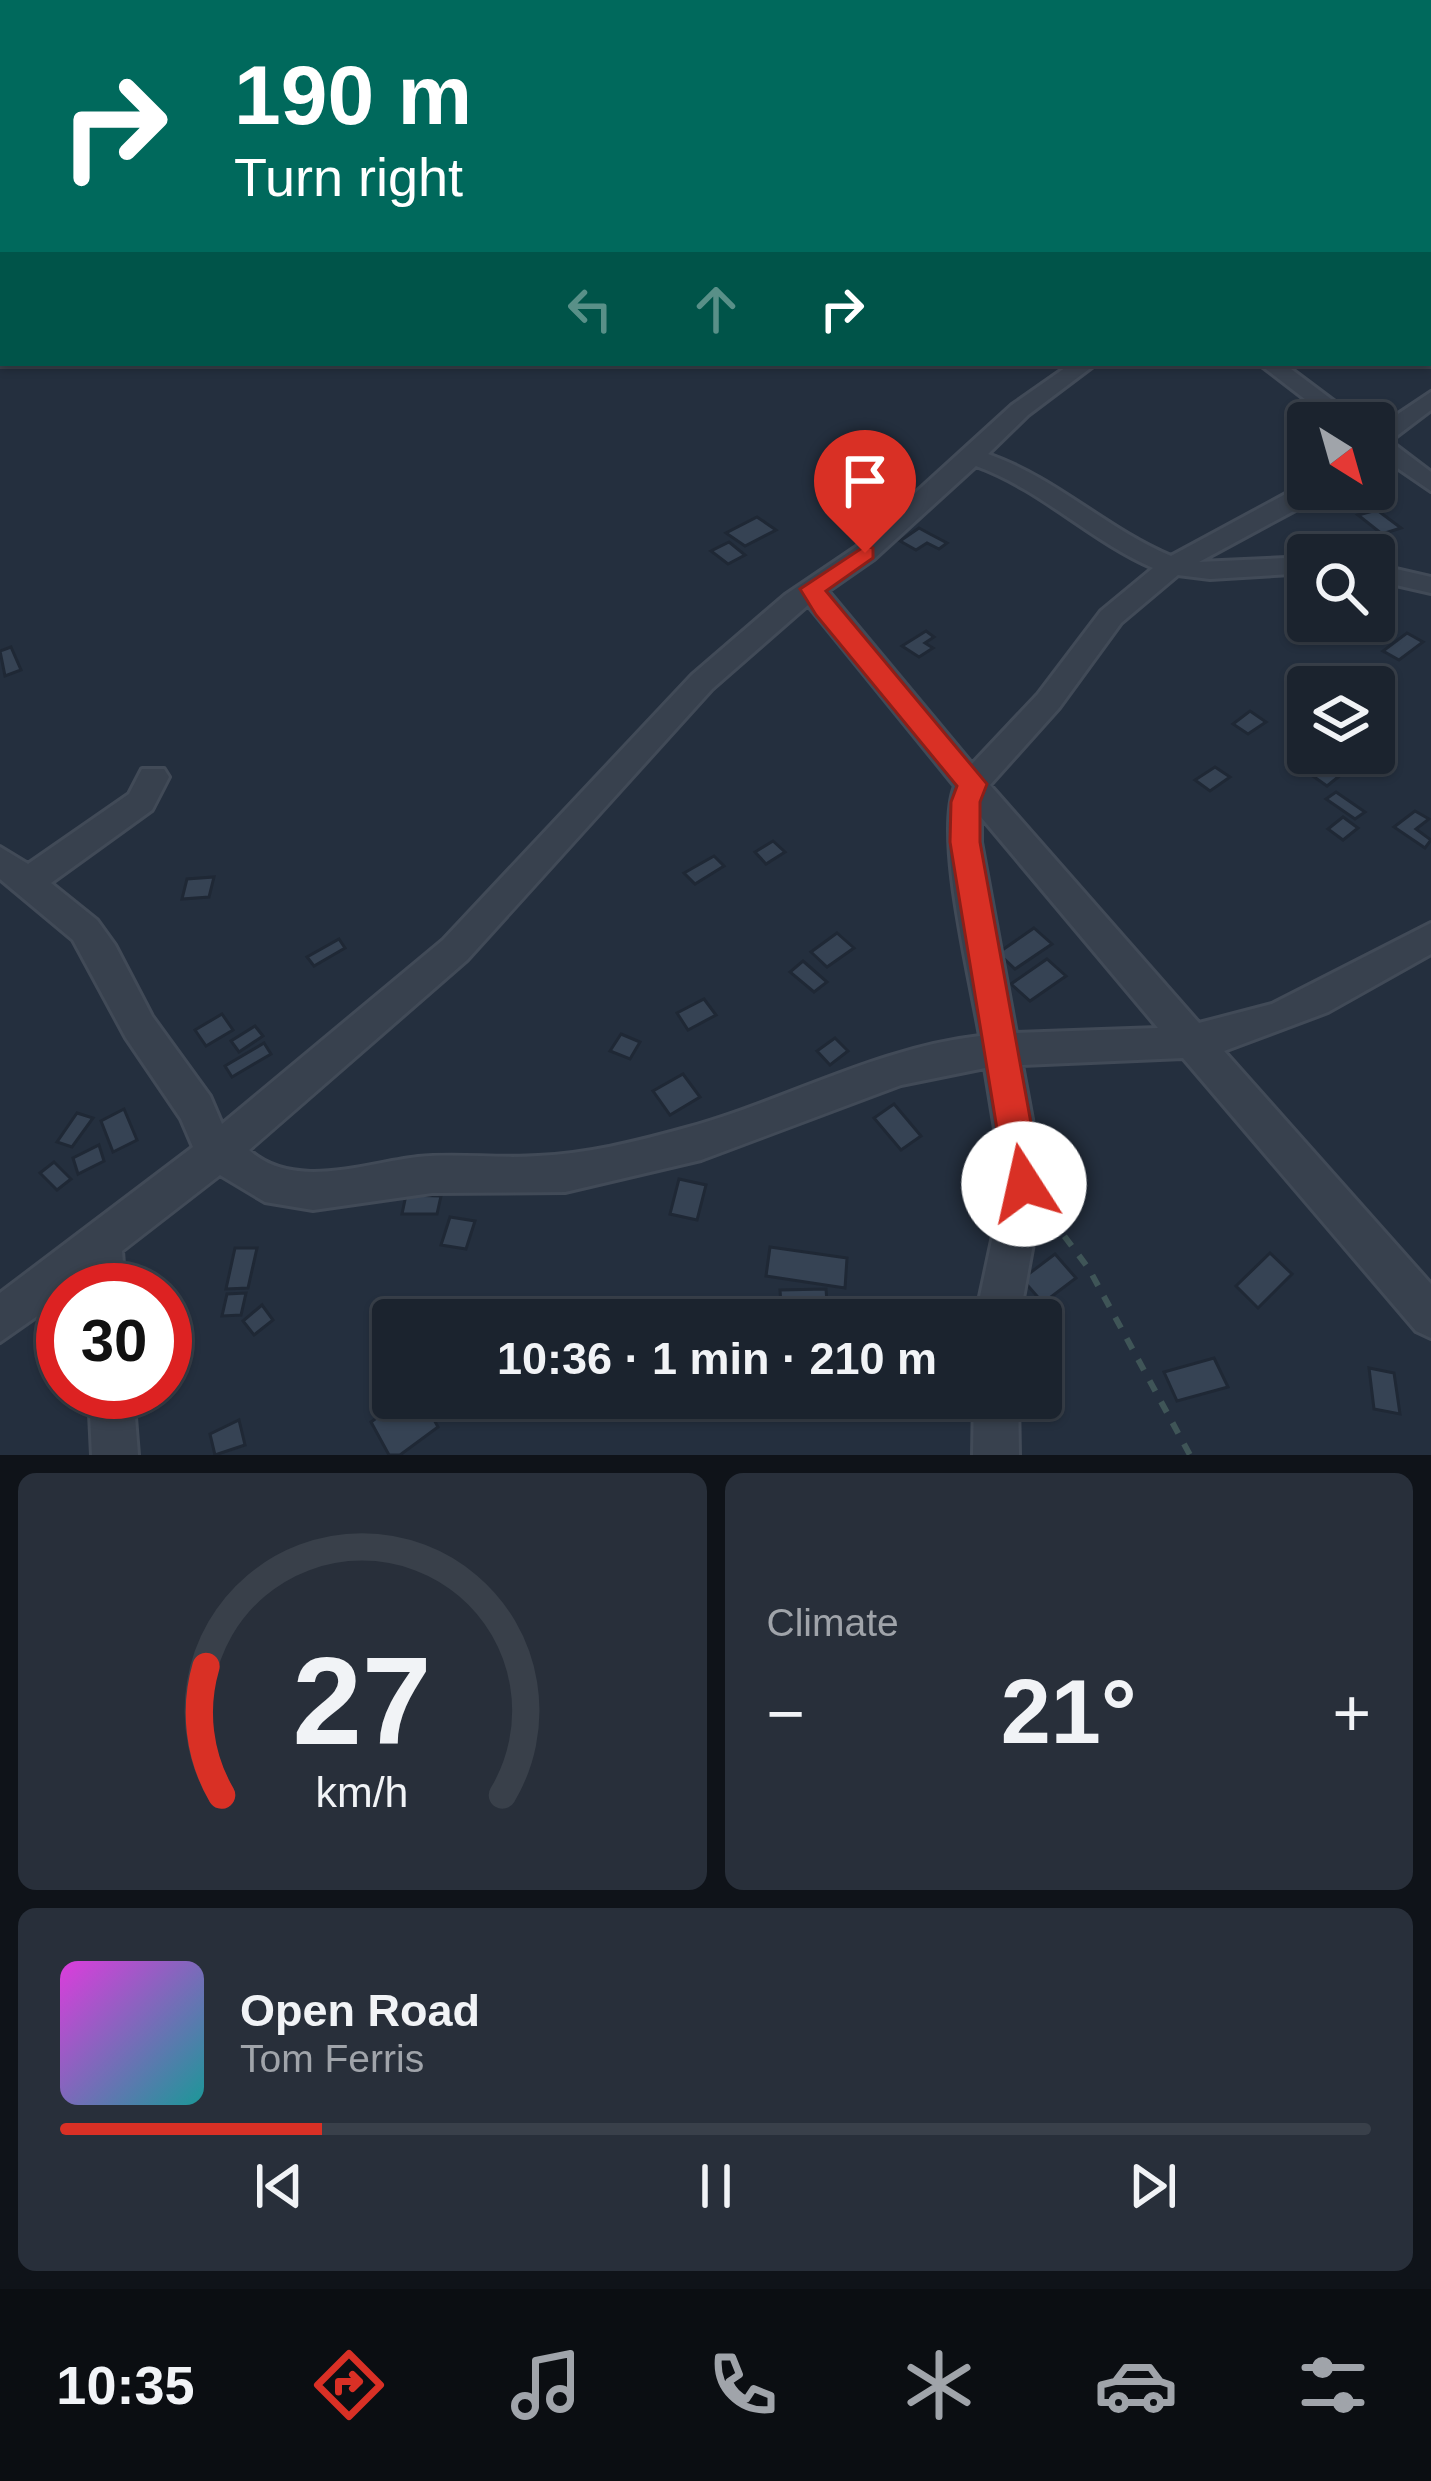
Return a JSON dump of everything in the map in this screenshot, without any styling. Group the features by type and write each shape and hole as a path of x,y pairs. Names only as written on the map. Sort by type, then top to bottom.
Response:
{"street":[{"path":"0,1320 218,1152 455,950 702,682 813,589 865,553 1020,410 1082,366"},
{"path":"1273,366 1322,402"},
{"path":"1395,426 1431,399"},
{"path":"974,457 1027,477 1108,532 1173,566 1287,565"},
{"path":"1395,457 1431,484"},
{"path":"1001,1299 1024,1184 965,842 965,802 972,784 1056,693 1091,639 1129,598 1228,531 1287,506"},
{"path":"1395,577 1431,585"},
{"path":"813,589 824,609 972,784 1431,1316"},
{"path":"153,777 141,802 128,813 13,872 85,929 139,1027 196,1108 218,1152 237,1169 297,1191 323,1192 415,1176 551,1174 719,1137 925,1061 1000,1049 1192,1041 1282,1017 1346,987 1431,937"},
{"path":"100,1241 102,1263"},
{"path":"113,1419 115,1455"},
{"path":"996,1419 996,1455"}],"path":[{"path":"1024,1184 1089,1269 1190,1455"}],"building":[{"path":"1377,510 1401,528 1382,534 1358,515"},
{"path":"757,517 776,530 745,546 726,533"},
{"path":"919,528 947,543 939,549 927,543 916,550 900,541"},
{"path":"729,542 745,555 728,564 711,551"},
{"path":"926,631 934,637 925,643 933,648 919,657 902,646"},
{"path":"1407,633 1423,642 1399,660 1383,651"},
{"path":"11,647 21,670 5,676 0,651"},
{"path":"1250,711 1266,722 1248,734 1233,724"},
{"path":"1215,767 1230,777 1210,791 1195,780"},
{"path":"1310,774 1342,774 1327,786"},
{"path":"1336,792 1365,812 1355,819 1326,799"},
{"path":"1415,811 1429,819 1416,829 1431,840 1425,848 1394,827"},
{"path":"1343,817 1358,828 1343,840 1328,829"},
{"path":"773,841 785,852 766,864 755,852"},
{"path":"714,856 724,866 695,884 684,873"},
{"path":"214,877 209,897 182,899 187,879"},
{"path":"1034,928 1052,944 1015,969 998,953"},
{"path":"837,933 854,948 827,967 811,952"},
{"path":"339,939 345,948 314,966 307,957"},
{"path":"1047,959 1066,976 1030,1001 1011,984"},
{"path":"803,961 827,982 814,992 790,972"},
{"path":"704,999 716,1015 688,1030 677,1013"},
{"path":"222,1014 233,1030 206,1046 195,1030"},
{"path":"255,1026 263,1036 239,1052 231,1041"},
{"path":"621,1034 640,1042 630,1059 610,1051"},
{"path":"835,1038 848,1051 830,1065 817,1051"},
{"path":"264,1043 271,1054 232,1077 225,1066"},
{"path":"683,1074 700,1097 670,1115 653,1091"},
{"path":"894,1104 921,1136 901,1150 874,1118"},
{"path":"124,1109 137,1140 113,1152 101,1121"},
{"path":"77,1113 93,1118 72,1147 57,1142"},
{"path":"99,1145 104,1161 78,1174 73,1158"},
{"path":"54,1162 71,1179 57,1190 40,1173"},
{"path":"679,1179 706,1185 697,1220 670,1214"},
{"path":"406,1195 441,1196 437,1214 402,1214"},
{"path":"450,1217 475,1221 466,1249 441,1245"},
{"path":"770,1247 847,1258 845,1288 766,1276"},
{"path":"235,1248 257,1248 248,1288 226,1289"},
{"path":"1270,1253 1292,1274 1258,1308 1236,1286"},
{"path":"1055,1254 1076,1278 1048,1299 1040,1299 1022,1279"},
{"path":"826,1289 827,1299 781,1299 780,1290"},
{"path":"246,1293 241,1315 222,1316 227,1294"},
{"path":"262,1305 273,1320 254,1335 243,1321"},
{"path":"1214,1358 1228,1387 1177,1401 1164,1372"},
{"path":"1369,1368 1394,1373 1400,1414 1374,1409"},
{"path":"434,1419 438,1427 400,1455 389,1455 371,1422"},
{"path":"239,1420 245,1445 215,1455 210,1434"}],"route":[{"path":"865,553 813,589 824,609 972,784 963,817 965,842 1024,1184"}]}
